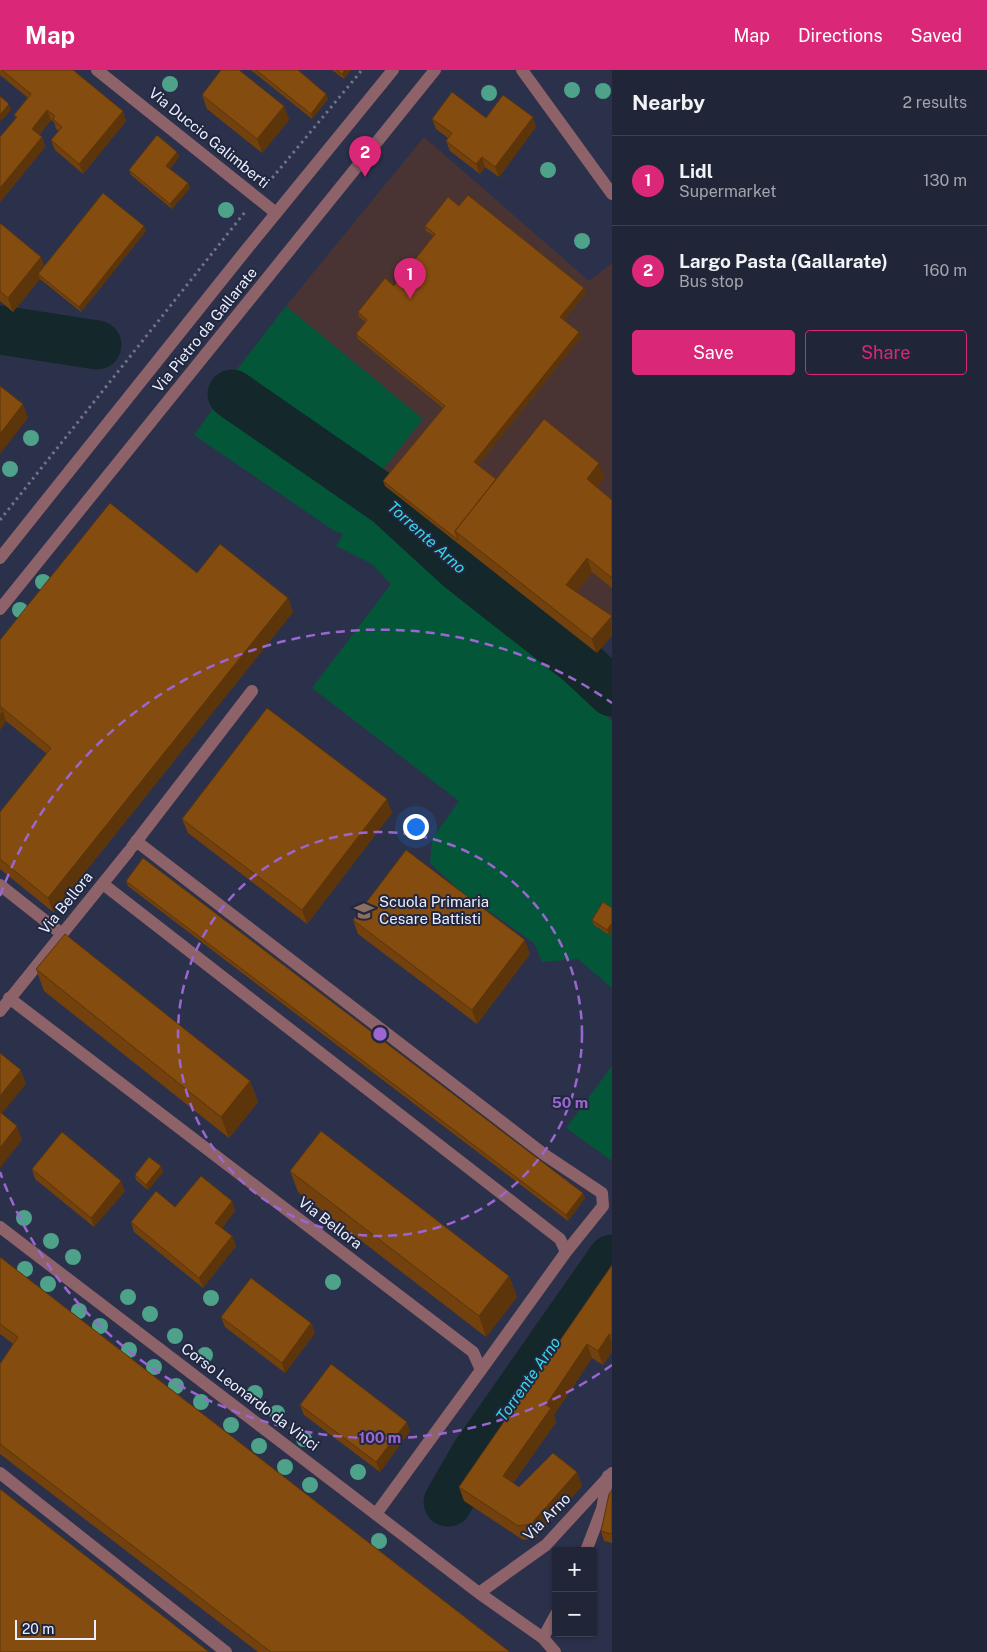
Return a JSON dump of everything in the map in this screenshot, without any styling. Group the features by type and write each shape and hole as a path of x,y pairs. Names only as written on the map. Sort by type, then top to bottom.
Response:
{"street":[{"name":"Via Duccio Galimberti","path":"97,70 276,213"},
{"name":"Via Pietro da Gallarate","path":"0,558 393,70"},
{"name":"Via Pietro da Gallarate","path":"0,609 434,70"},
{"path":"522,70 612,194"},
{"name":"Via Bellora","path":"0,1011 133,846 252,691"},
{"path":"133,846 545,1155 602,1193 603,1206 566,1252 376,1514"},
{"path":"103,884 560,1239 566,1252"},
{"path":"0,885 62,934"},
{"name":"Via Bellora","path":"9,998 473,1352 481,1370"},
{"name":"Corso Leonardo da Vinci","path":"0,1228 480,1593 543,1638 555,1652"},
{"path":"0,1472 226,1652"},
{"name":"Via Arno","path":"588,1547 602,1509 610,1475"},
{"name":"Via Arno","path":"480,1593 546,1545 610,1475"},
{"path":"543,1638 552,1621"}],"path":[{"path":"0,520 256,197 362,70"}],"shaded area":[{"path":"424,137 589,281 612,263 612,636 597,653 375,479 423,419 286,306"}],"green space":[{"path":"286,306 423,419 375,479 235,372"},
{"path":"217,403 364,503 494,617 583,688 612,722 612,988 578,959 542,962 534,943 459,890 430,863 432,839 459,801 312,688 391,584 372,564 336,546 343,534 336,532 194,435"},
{"path":"612,1066 612,1161 566,1128"}],"building":[{"path":"2,70 73,70 123,111 79,164 51,140 62,127 53,119 55,116 47,110 32,129 42,137 0,188 0,137 17,117 14,115 31,94"},
{"path":"221,70 239,70 284,106 257,139 202,95"},
{"path":"256,70 298,70 326,94 311,114"},
{"path":"336,70 345,70 342,74"},
{"path":"452,92 486,118 503,95 533,117 495,167 482,157 476,164 446,141 452,133 432,119"},
{"path":"0,96 9,104 0,115"},
{"path":"157,135 177,152 166,166 188,183 170,204 129,170"},
{"path":"103,193 144,226 79,307 38,274"},
{"path":"468,195 584,288 560,317 579,332 474,462 496,479 455,531 458,540 383,481 445,406 356,334 367,320 358,312 385,278 394,286 435,234 425,226 448,197 459,206"},
{"path":"0,223 41,257 8,298 0,291"},
{"path":"0,386 23,404 0,434"},
{"path":"544,419 599,463 587,479 612,500 612,578 587,558 566,585 612,616 592,639 455,531"},
{"path":"110,503 197,573 220,544 288,598 48,898 0,859 0,812 51,748 0,706 0,640"},
{"path":"267,708 387,799 302,910 182,819"},
{"path":"406,850 525,940 472,1010 353,920"},
{"path":"143,858 583,1193 566,1215 126,881"},
{"path":"603,902 612,908 612,923 607,930 592,920"},
{"path":"65,934 250,1081 221,1117 36,969"},
{"path":"0,1053 21,1070 0,1096"},
{"path":"0,1112 17,1126 0,1148"},
{"path":"321,1131 509,1276 479,1316 290,1171"},
{"path":"62,1132 121,1181 91,1218 32,1169"},
{"path":"149,1157 161,1166 146,1185 135,1175"},
{"path":"201,1176 232,1201 215,1223 232,1236 199,1278 131,1222 156,1191 175,1207"},
{"path":"0,1257 510,1652 271,1652 0,1444 0,1364 18,1337 0,1324"},
{"path":"612,1265 612,1336 609,1334 598,1351 587,1344 546,1405 551,1408 503,1476 519,1487 553,1453 577,1472 531,1524 518,1526 459,1487"},
{"path":"251,1278 311,1323 282,1363 221,1317"},
{"path":"331,1364 407,1422 376,1462 300,1405"},
{"path":"0,1489 209,1652 0,1652"},
{"path":"612,1490 612,1534 601,1531 609,1494"}],"waterway":[{"name":"Torrente Arno","path":"0,330 97,345"},
{"name":"Torrente Arno","path":"232,394 388,502 460,568 581,663 612,692"},
{"name":"Torrente Arno","path":"448,1502 475,1455 612,1259"}],"place":[{"name":"Largo Pasta (Gallarate)","path":"365,177"},
{"name":"Lidl","path":"410,299"},
{"name":"Scuola Primaria Cesare Battisti","path":"364,911"}]}
